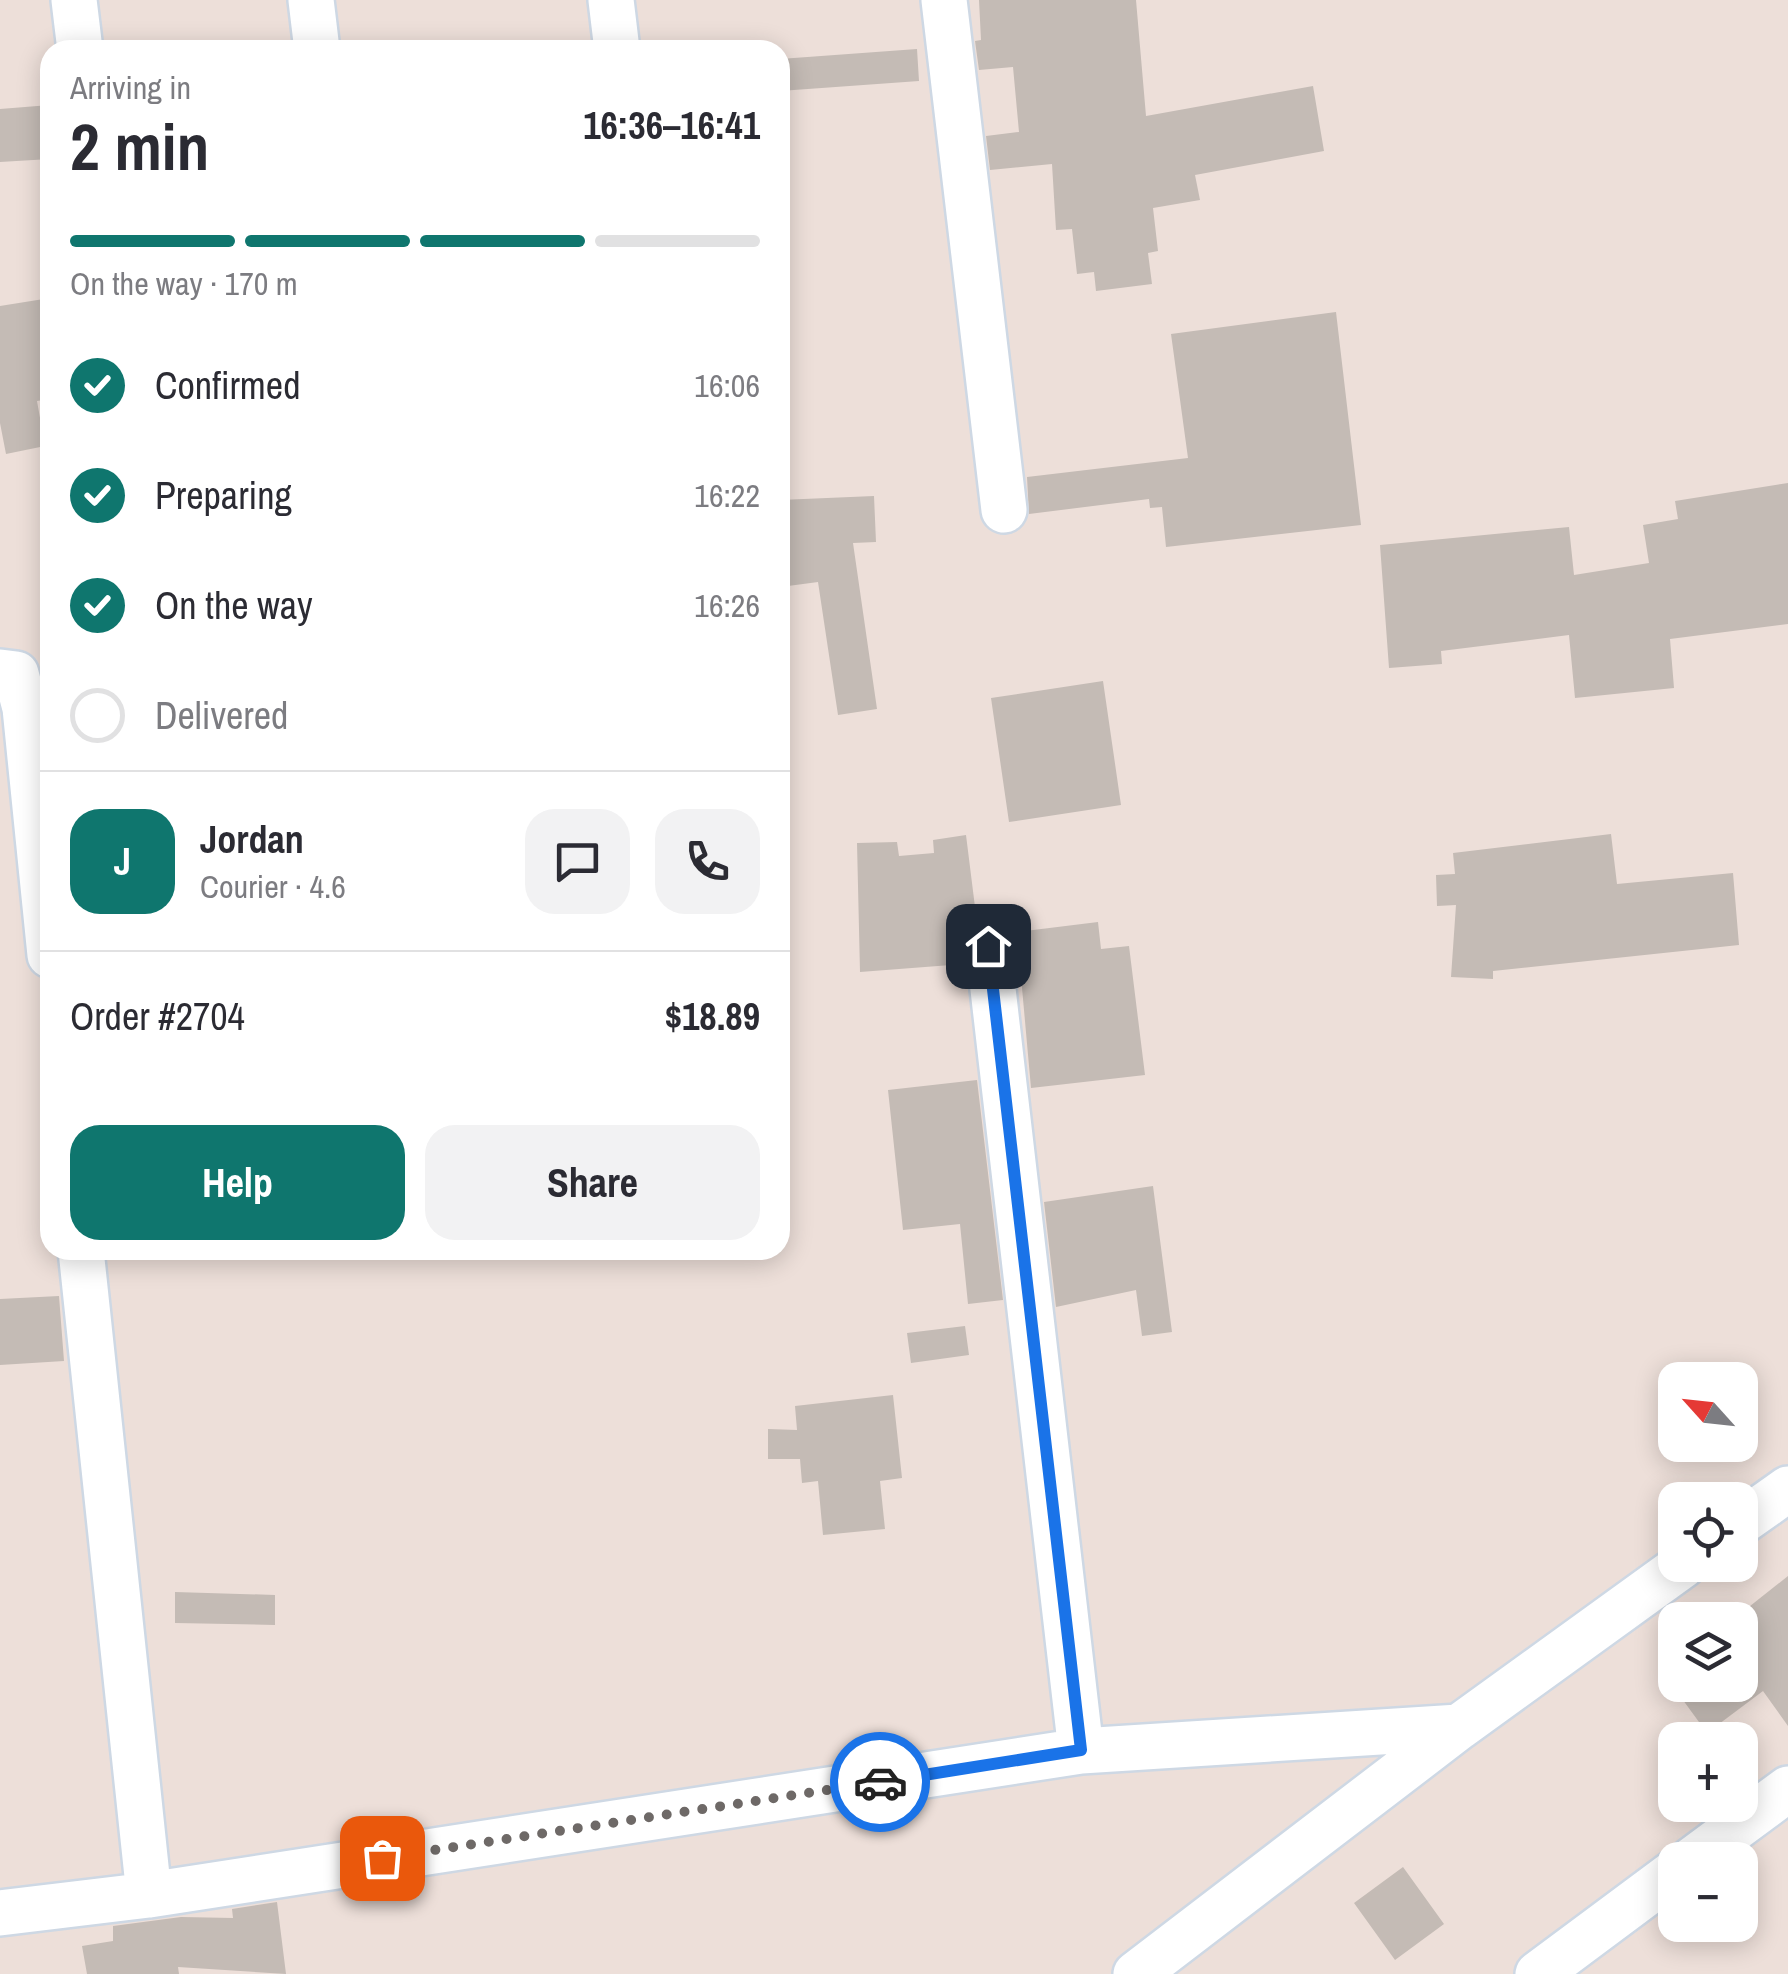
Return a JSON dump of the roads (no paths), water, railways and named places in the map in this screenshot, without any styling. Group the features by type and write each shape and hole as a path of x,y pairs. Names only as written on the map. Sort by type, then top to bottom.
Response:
{"street":[{"path":"74,0 79,40"},
{"path":"310,0 316,40"},
{"path":"611,0 616,40"},
{"path":"944,0 1004,510"},
{"path":"0,672 16,674 25,708 40,856"},
{"path":"988,946 1081,1750"},
{"path":"82,1260 149,1894"},
{"path":"1758,1511 1788,1489"},
{"path":"1136,1974 1459,1727 1659,1582"},
{"path":"0,1913 149,1894 1081,1750 1459,1727"},
{"path":"1716,1842 1788,1788"},
{"path":"1538,1974 1658,1885"}]}
